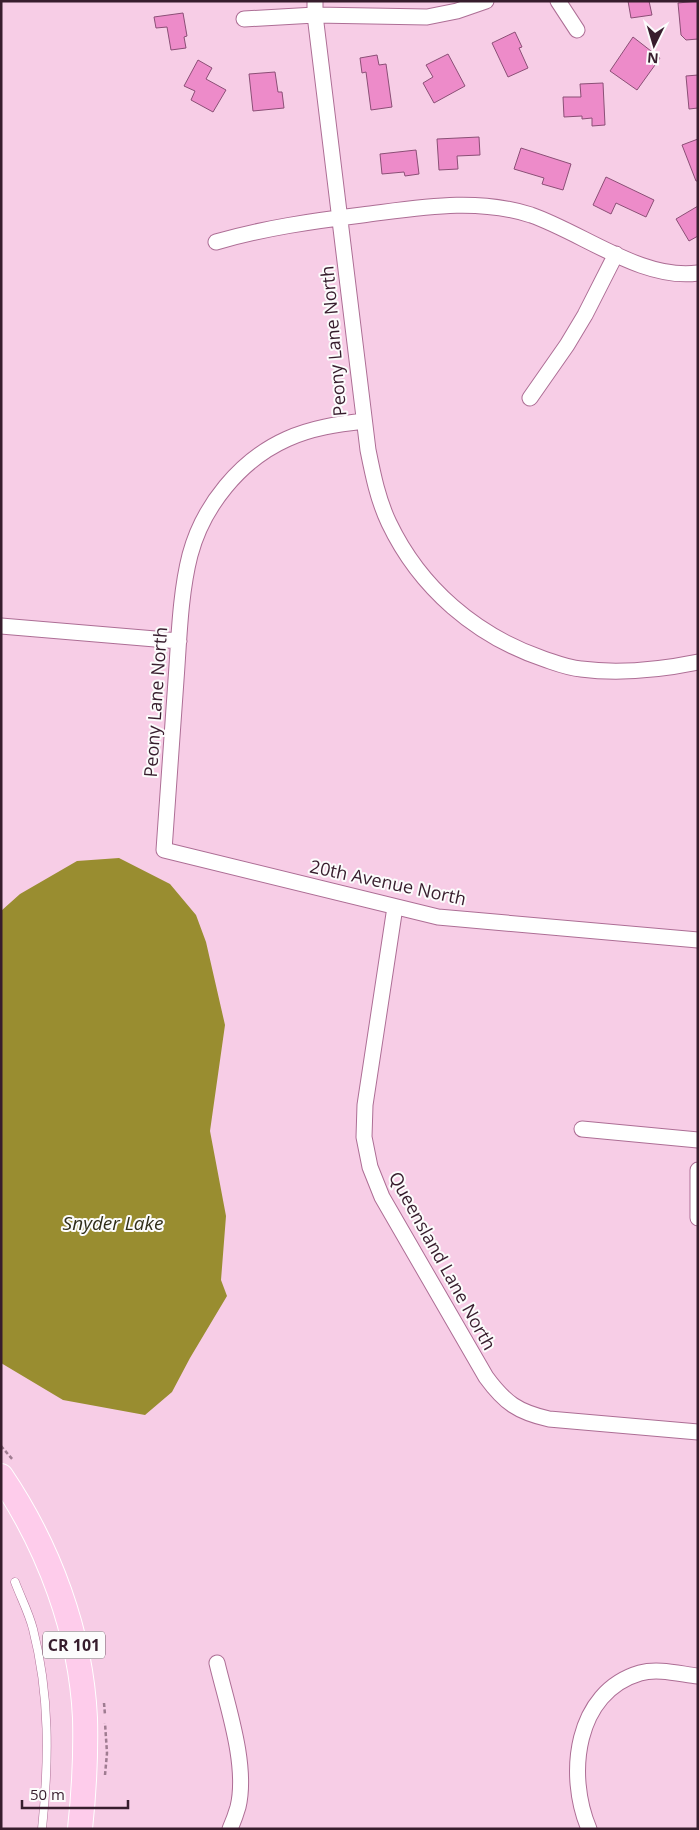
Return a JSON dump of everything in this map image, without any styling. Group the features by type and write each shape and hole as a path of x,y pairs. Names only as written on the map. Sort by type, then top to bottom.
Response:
{"main road":[{"name":"CR 101","path":"1,1476 15,1496 37,1537 53,1574 71,1631 80,1670 84,1717 85,1773 80,1829"}],"street":[{"path":"244,19 315,8 427,17 457,11 486,1"},
{"path":"558,1 577,30"},
{"name":"Peony Lane North","path":"164,850 179,641 190,555 200,525 236,475 260,455 287,439 316,429 364,422 315,8"},
{"path":"216,242 247,233 341,218 439,205 470,204 531,215 642,266 662,272 683,275 698,273"},
{"path":"530,398 567,345 616,254"},
{"path":"364,422 375,487 389,523 408,556 431,587 458,613 490,635 525,653 579,669 636,672 698,662"},
{"path":"1,626 179,641"},
{"name":"20th Avenue North","path":"164,850 438,917 698,940"},
{"name":"Queensland Lane North","path":"396,907 365,1105 364,1137 370,1167 382,1196 426,1274 486,1378 497,1393 529,1415 549,1420 698,1432"},
{"path":"582,1130 698,1140"},
{"path":"698,1170 698,1218"},
{"path":"217,1663 238,1751 240,1779 238,1806 230,1829"},
{"path":"589,1829 582,1813 578,1791 577,1768 586,1720 596,1704 610,1690 641,1673 663,1672 698,1676"}],"lane":[{"path":"15,1582 33,1628 46,1702 46,1786 42,1829"}],"water":[{"name":"Snyder Lake","path":"119,858 170,884 196,915 206,942 225,1025 210,1131 226,1216 221,1280 227,1296 172,1392 145,1415 63,1400 1,1363 1,911 20,894 77,861"}],"building":[{"path":"628,1 649,1 652,15 631,18"},
{"path":"698,1 698,39 686,40 681,35 678,3"},
{"path":"183,13 187,36 184,37 186,48 171,50 167,27 156,28 154,17"},
{"path":"515,32 522,47 519,48 528,68 508,77 492,43"},
{"path":"633,37 660,58 637,90 610,71"},
{"path":"448,54 465,86 434,103 423,83 433,77 426,65"},
{"path":"377,55 379,65 386,64 392,107 371,110 366,72 362,73 360,58"},
{"path":"198,60 212,68 206,79 226,90 213,112 191,100 195,91 184,86"},
{"path":"275,72 278,92 282,92 284,108 253,111 249,74"},
{"path":"698,75 698,108 689,109 686,76"},
{"path":"603,83 605,125 592,126 592,118 582,119 582,116 564,117 563,97 581,97 580,84"},
{"path":"479,137 480,155 457,156 458,169 439,170 437,139"},
{"path":"698,139 698,181 696,181 682,145"},
{"path":"521,148 571,164 563,190 542,184 544,178 514,169"},
{"path":"416,150 419,174 405,176 404,172 382,174 380,154"},
{"path":"606,177 654,200 646,217 616,203 611,214 593,205"},
{"path":"698,206 698,236 689,241 676,219"}]}
